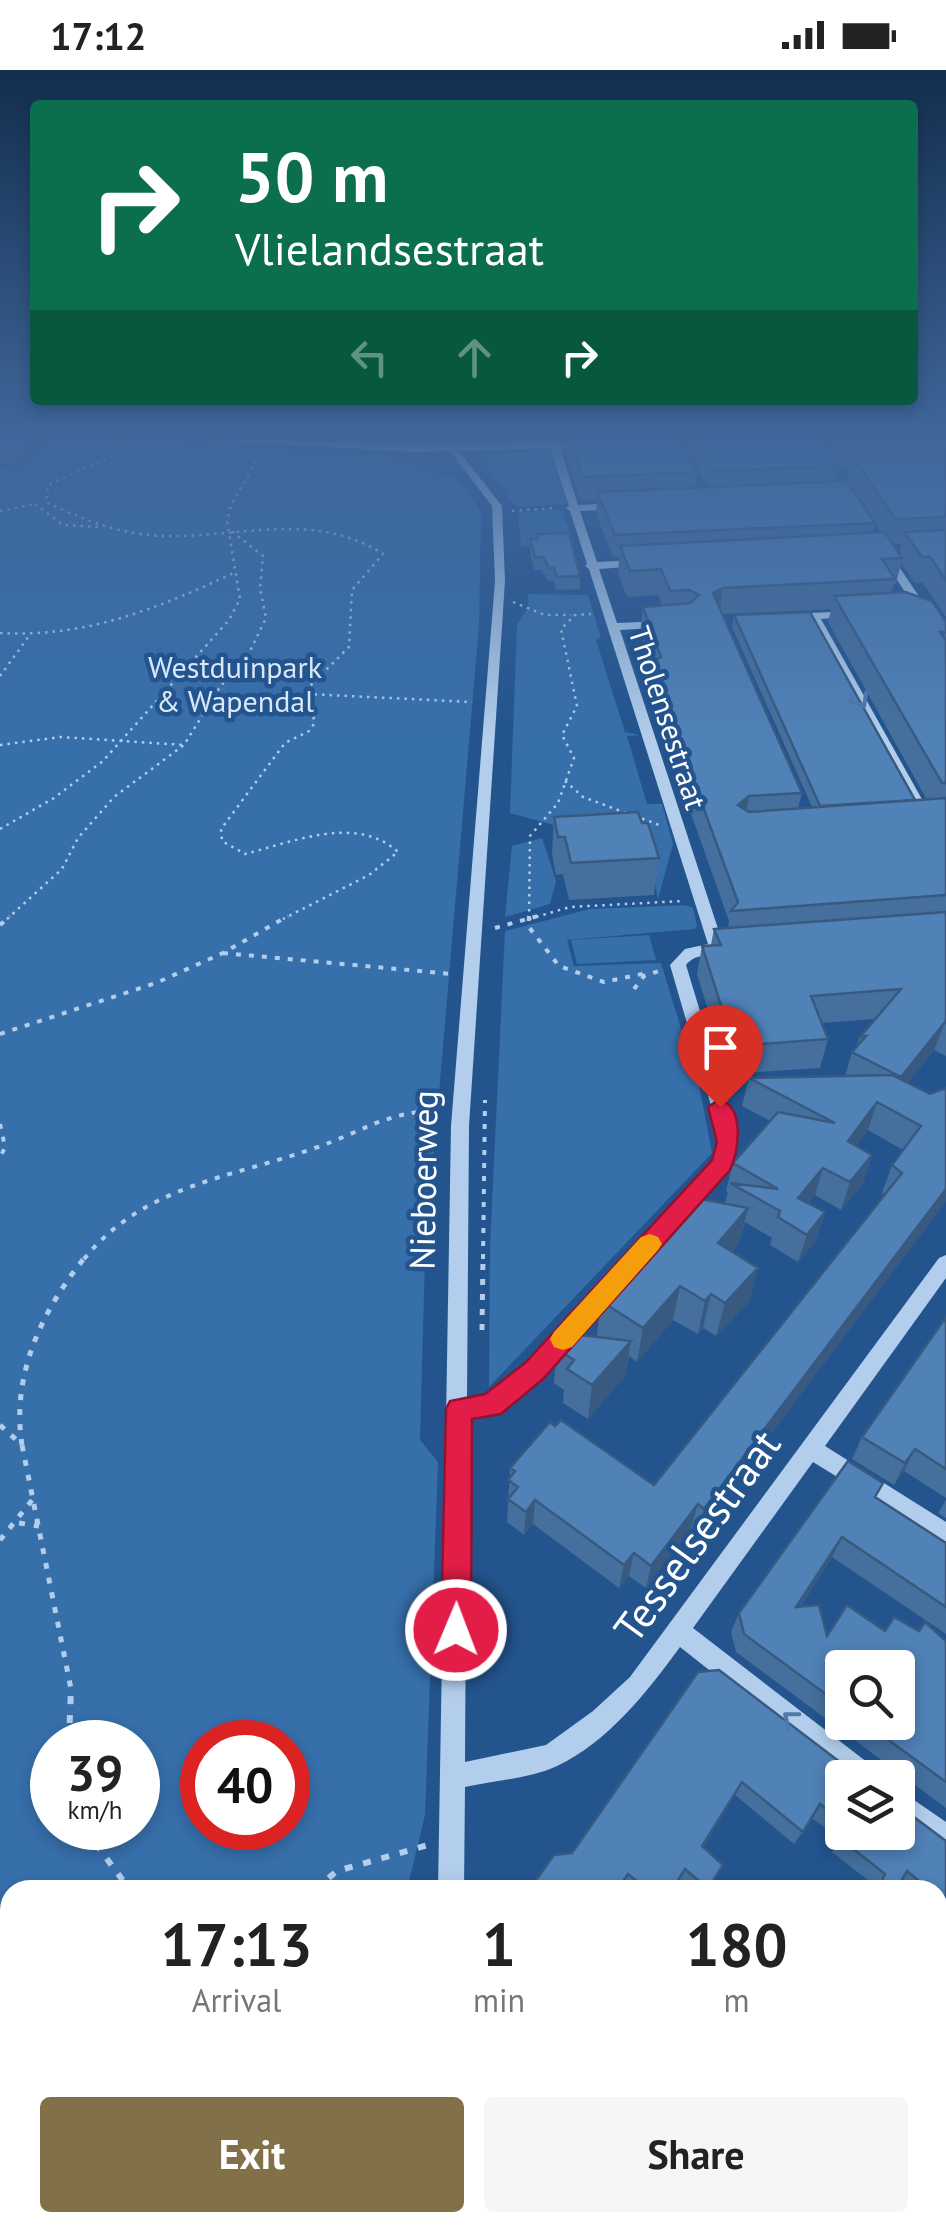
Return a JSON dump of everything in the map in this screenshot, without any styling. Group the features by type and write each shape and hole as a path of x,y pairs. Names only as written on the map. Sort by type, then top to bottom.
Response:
{"street":[{"name":"Nieboerweg","path":"451,1880 461,1109 500,582 499,536"},
{"name":"Tholensestraat","path":"580,536 702,900 726,947 686,954 679,969"},
{"path":"868,552 899,550"},
{"path":"884,551 946,646"},
{"path":"590,566 645,563"},
{"path":"905,612 922,611"},
{"path":"776,618 871,613"},
{"path":"814,616 926,820"},
{"path":"611,627 686,623"},
{"path":"907,820 946,818"},
{"path":"459,1409 492,1405 534,1371 722,1164 728,1133 679,969"},
{"name":"Tesselsestraat","path":"454,1777 551,1756 602,1720 638,1685 946,1263"},
{"path":"810,1449 946,1534"},
{"path":"678,1630 845,1760"},
{"path":"915,1814 946,1838"}],"path":[{"path":"0,829 54,798 125,740 229,620 240,599 231,536"},
{"path":"0,925 62,869 78,838 114,798 184,745 198,717 250,652 266,618 260,588 263,556 238,536"},
{"path":"0,1034 156,982 223,953 319,898 370,875 398,852 380,834 365,831 246,854 232,850 222,841 220,829 274,756 285,743 309,731 314,724 313,706 306,690 350,646 351,593 360,578 381,561 383,554 374,548 331,536"},
{"path":"0,633 30,636 95,630 236,572"},
{"path":"514,610 513,602 545,615 595,614"},
{"path":"575,615 561,629 577,706 563,727 564,741 574,752 558,803 530,836 526,850 532,882 528,926 559,966 604,982 679,969"},
{"path":"0,676 30,636"},
{"path":"307,694 480,702"},
{"path":"0,744 61,738 184,745"},
{"path":"565,782 583,797 654,823"},
{"path":"496,912 496,928 570,907 702,900"},
{"path":"223,953 455,974"},
{"path":"634,990 636,982 647,973"},
{"path":"481,1340 485,1287 485,1099"},
{"path":"69,1720 70,1690 17,1404 32,1343 56,1298 90,1252 131,1214 191,1186 249,1165 313,1149 363,1125 407,1112 461,1109"},
{"path":"0,1124 5,1147 0,1158"},
{"path":"0,1425 22,1445"},
{"path":"0,1540 33,1499"},
{"path":"16,1523 38,1526"},
{"path":"326,1880 337,1871 419,1845 453,1845"},
{"path":"100,1850 123,1880"}],"green space":[{"name":"Westduinpark & Wapendal","path":"0,536 481,536 479,625 425,1257 420,1440 438,1462 425,1815 409,1880 0,1880"},
{"path":"520,536 571,536 574,545 521,547"},
{"path":"528,594 588,595 601,638 596,640 625,732 640,735 627,736 647,804 662,804 673,844 658,899 650,856 637,848 510,813 517,625 528,608"},
{"path":"542,838 556,881 550,904 505,917 512,846"},
{"path":"685,905 693,908 697,926 694,929 567,940 574,966 661,963 700,1090 712,1153 489,1387 490,1246 505,931 590,909"},
{"path":"649,935 656,960 577,964 571,940"}],"building":[{"path":"537,536 570,536 580,576 557,577 543,557 535,557 530,539 538,539"},
{"path":"888,536 902,558 882,559 895,579 723,588 713,593 802,793 749,796 738,805 749,812 946,798 946,895 731,911 738,902 650,662 661,657 643,607 690,603 699,595 689,590 670,591 661,569 630,571 620,546"},
{"path":"907,536 946,536 946,580 930,557 922,557"},
{"path":"905,592 932,601 946,622 946,632 940,632 946,640 946,783 942,783 834,596"},
{"path":"810,612 915,800 820,806 734,615"},
{"path":"638,812 642,823 648,823 659,858 571,863 565,837 558,837 554,817"},
{"path":"946,912 946,1023 901,1077 852,1052 901,989 811,996 828,1039 734,1046 702,946 721,945 714,929"},
{"path":"892,1075 930,1094 946,1088 946,1189 704,1509 698,1504 651,1566 634,1553 624,1565 535,1500 526,1512 508,1499 518,1487 508,1480 515,1471 510,1468 550,1422 555,1426 561,1420 654,1485 902,1173 892,1165 921,1126 877,1102 848,1141 872,1155 850,1182 823,1168 798,1198 825,1212 807,1235 778,1217 780,1211 730,1183 778,1189 733,1163 778,1112 835,1123 749,1078"},
{"path":"695,1198 748,1208 718,1243 758,1268 725,1303 711,1294 705,1301 680,1286 643,1328 601,1301"},
{"path":"946,1317 946,1469 915,1449 905,1463 862,1437"},
{"path":"571,1334 631,1341 592,1385 567,1369 574,1360 557,1349"},
{"path":"848,1461 883,1483 875,1497 946,1543 946,1607 842,1537 796,1607 819,1605 827,1636 847,1605 885,1631 894,1617 919,1631 925,1622 946,1641 946,1782 889,1740 915,1740 915,1650 825,1650 825,1694 744,1634 739,1613"},
{"path":"719,1670 837,1760 825,1760 825,1808 820,1804 803,1832 742,1782 702,1846 723,1865 714,1880 698,1880 685,1869 678,1880 636,1880 628,1874 624,1880 536,1880 554,1855 572,1853 698,1672"},
{"path":"915,1818 946,1841 946,1880 918,1880 907,1871 902,1880 882,1880 885,1874 855,1850 915,1850"}],"slow traffic":[{"path":"563,1339 650,1244"}],"route":[{"path":"456,1630 459,1409 492,1405 534,1371 722,1164 729,1142 720,1107"}]}
